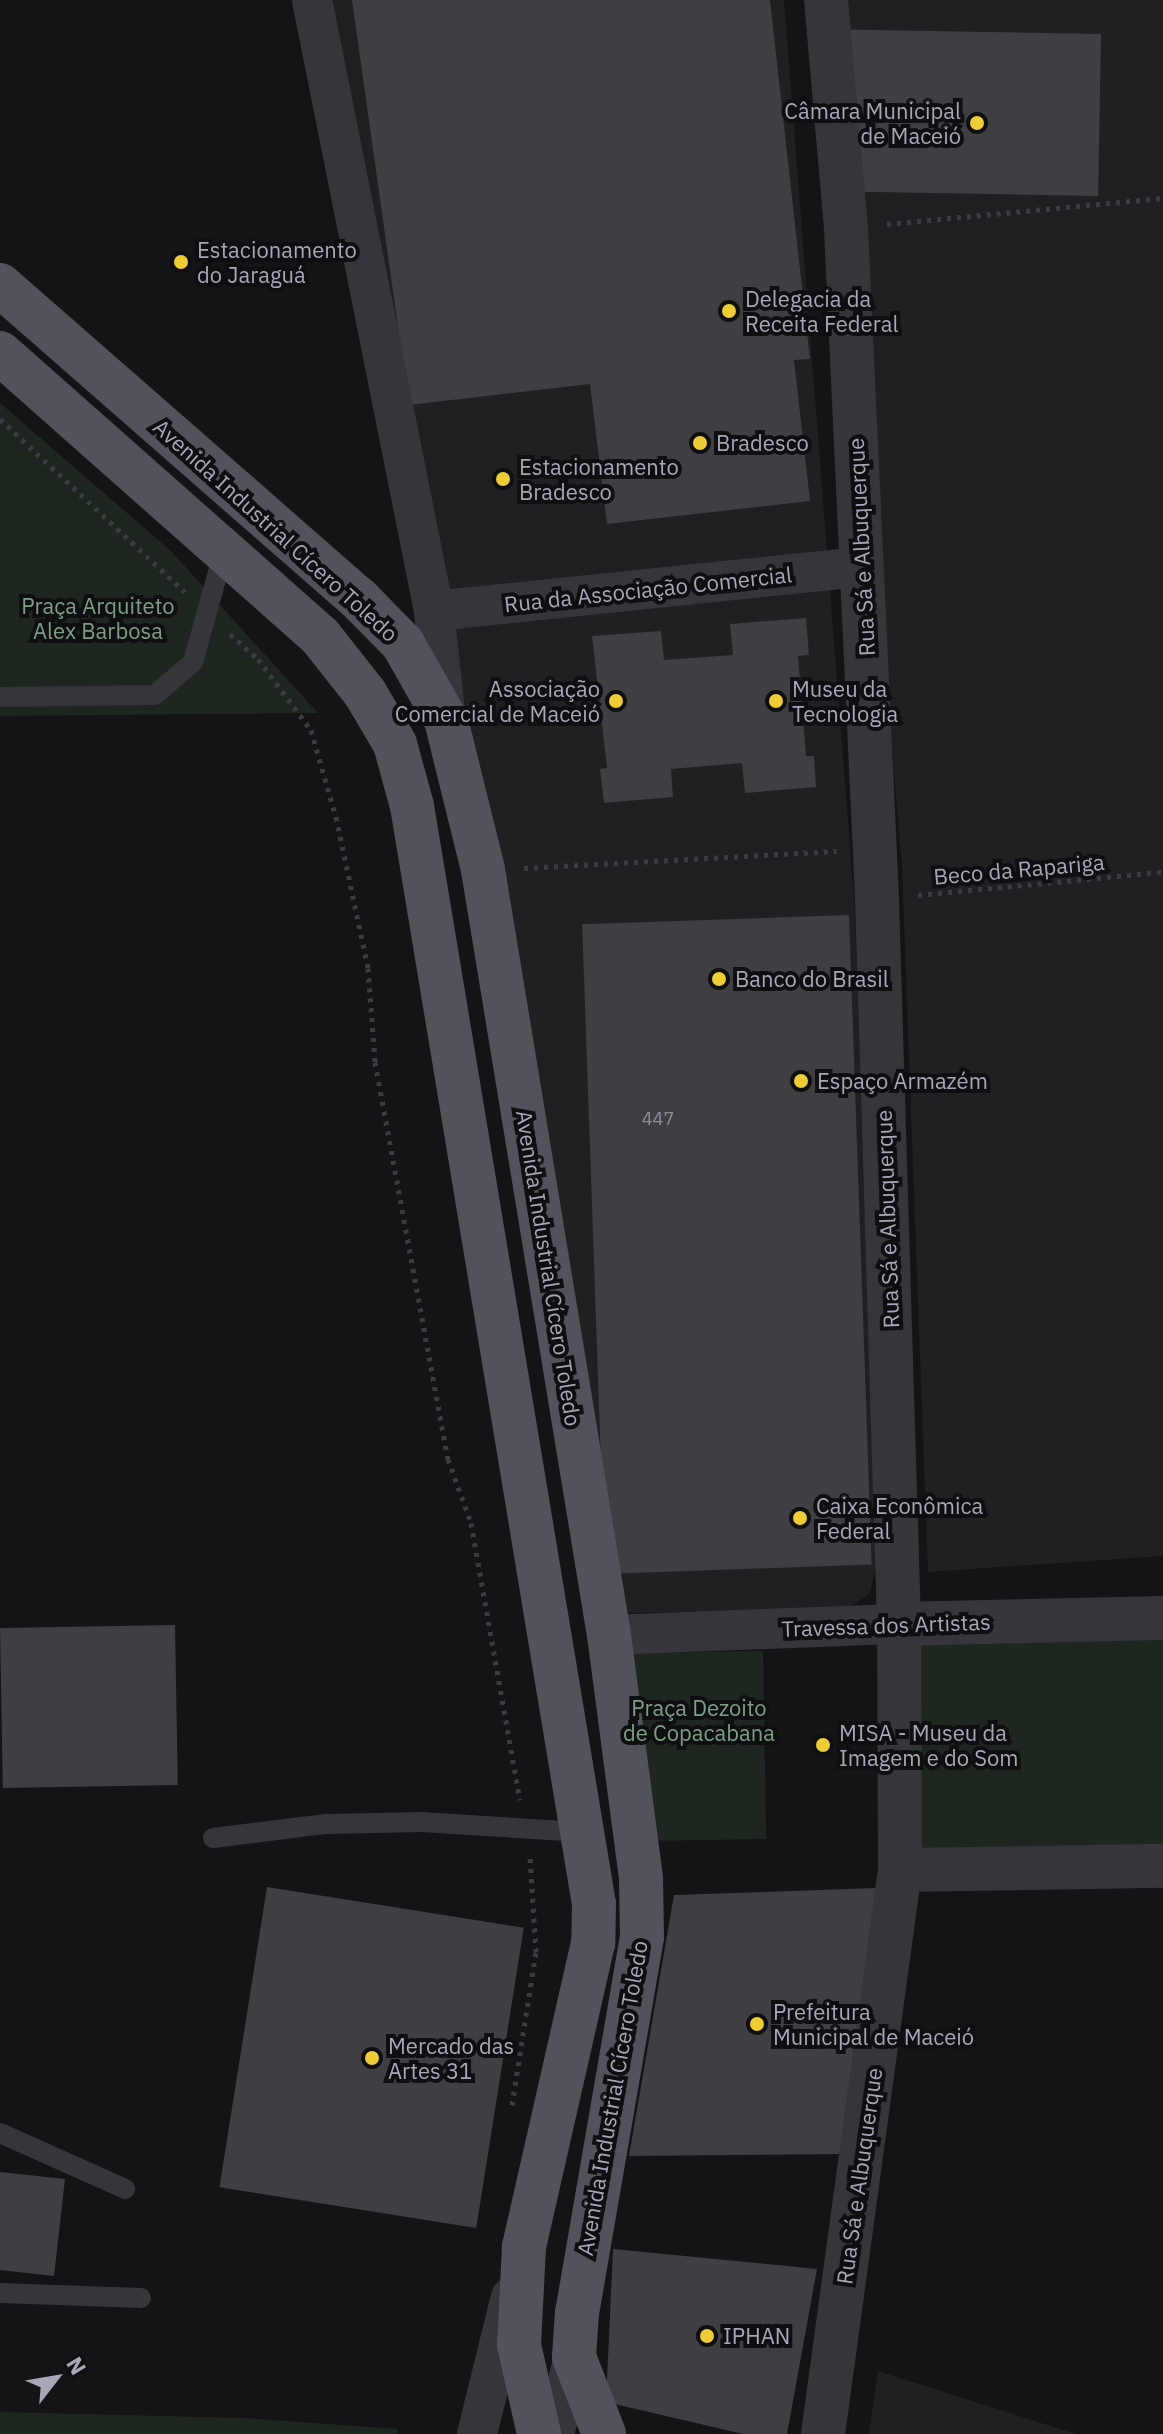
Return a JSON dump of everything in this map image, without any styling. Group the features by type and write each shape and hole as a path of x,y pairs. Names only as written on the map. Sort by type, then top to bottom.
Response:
{"main road":[{"name":"Avenida Industrial Cícero Toledo","path":"0,285 358,598 403,644 446,720 483,870 609,1635 641,1879 642,1937 586,2238 574,2357 604,2434"},
{"name":"Avenida Industrial Cícero Toledo","path":"0,353 320,636 365,693 395,744 412,806 594,1904 593,1943 524,2247"},
{"path":"524,2247 519,2345 539,2434"}],"street":[{"path":"312,0 434,611 446,720"},
{"name":"Rua Sá e Albuquerque","path":"823,2434 900,1870 899,1624 877,898 846,228 826,0"},
{"name":"Rua da Associação Comercial","path":"434,611 862,567"},
{"name":"Travessa dos Artistas","path":"609,1635 1163,1618"},
{"path":"900,1870 1163,1866"},
{"path":"477,2434 524,2247"},
{"path":"554,2434 574,2357"}],"lane":[{"path":"0,697 155,695 193,662 224,551"},
{"path":"213,1838 326,1824 422,1822 583,1832"},
{"path":"0,2133 125,2189"},
{"path":"0,2293 141,2298"}],"path":[{"path":"846,228 1163,198"},
{"path":"0,419 258,659 311,730 336,817 368,968 375,1062 448,1459 471,1523 533,1874 536,1952 511,2110"},
{"path":"483,870 874,849"},
{"name":"Beco da Rapariga","path":"877,898 1163,872"}],"shaded area":[{"path":"325,0 784,0 855,911 876,1566 870,1593 845,1611 614,1613 569,1297 453,637"},
{"path":"831,0 1163,0 1163,1556 928,1572 902,868"},
{"path":"878,2371 1076,2434 869,2434"}],"green space":[{"name":"Praça Arquiteto Alex Barbosa","path":"0,403 172,552 318,713 0,716"},
{"path":"899,1618 1163,1618 1163,1866 899,1866"},
{"name":"Praça Dezoito de Copacabana","path":"763,1651 766,1839 631,1841 628,1653"},
{"path":"0,2412 244,2418 398,2429 397,2434 0,2434"}],"building":[{"name":"Delegacia da Receita Federal","path":"352,0 770,0 810,359 794,360 810,501 607,524 590,384 409,405"},
{"name":"Câmara Municipal de Maceió","path":"847,30 1101,34 1098,196 844,192"},
{"path":"806,618 809,655 798,656 806,756 814,756 816,787 745,793 742,763 671,769 673,797 604,803 600,769 607,768 592,636 661,631 664,660 733,655 730,624"},
{"path":"849,915 872,1565 605,1574 582,924"},
{"path":"175,1625 178,1785 3,1788 0,1628"},
{"name":"Mercado das Artes 31","path":"267,1887 524,1928 476,2228 219,2187"},
{"name":"Prefeitura Municipal de Maceió","path":"877,1888 847,2154 629,2156 674,1895"},
{"path":"0,2172 65,2179 54,2276 0,2270"},
{"name":"IPHAN","path":"613,2249 817,2269 787,2434 743,2434 606,2402"}],"place":[{"name":"Câmara Municipal de Maceió","path":"977,123"},
{"name":"Estacionamento do Jaraguá","path":"181,262"},
{"name":"Delegacia da Receita Federal","path":"729,311"},
{"name":"Bradesco","path":"700,443"},
{"name":"Estacionamento Bradesco","path":"503,479"},
{"name":"Associação Comercial de Maceió","path":"616,701"},
{"name":"Museu da Tecnologia","path":"776,701"},
{"name":"Banco do Brasil","path":"719,979"},
{"name":"Espaço Armazém","path":"801,1081"},
{"name":"Caixa Econômica Federal","path":"800,1518"},
{"name":"MISA - Museu da Imagem e do Som","path":"823,1745"},
{"name":"Prefeitura Municipal de Maceió","path":"757,2024"},
{"name":"Mercado das Artes 31","path":"372,2058"},
{"name":"IPHAN","path":"707,2336"}]}
